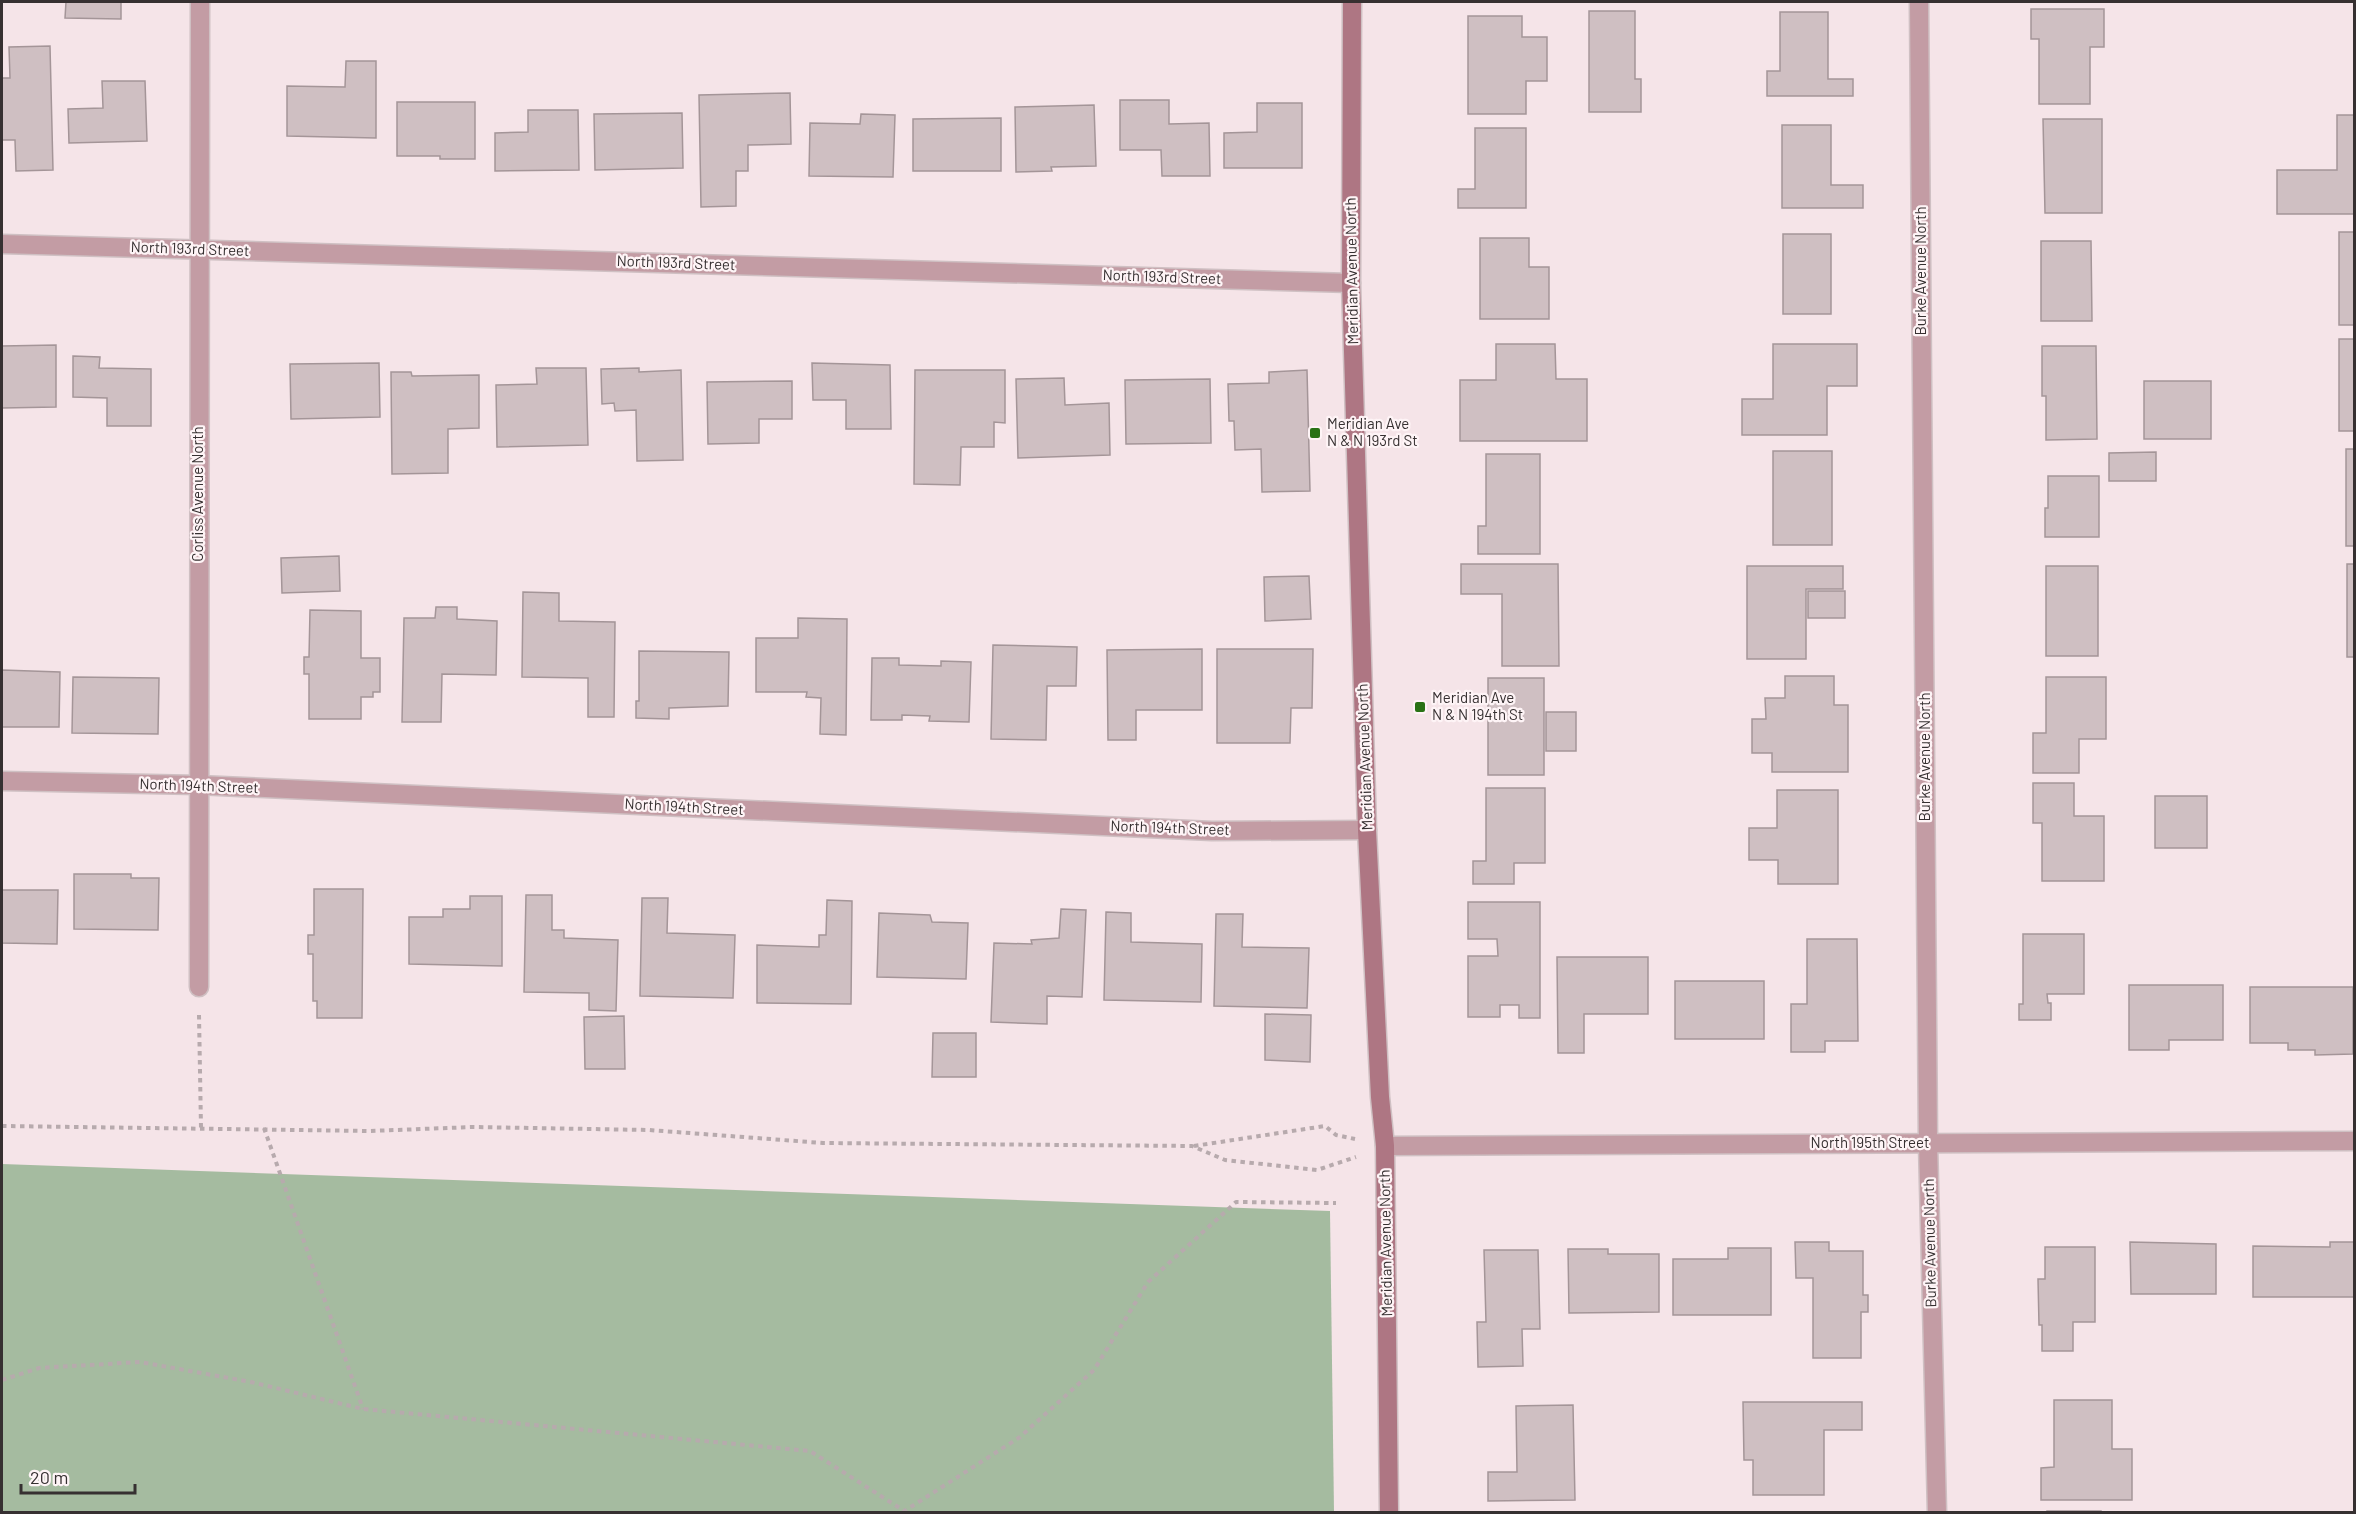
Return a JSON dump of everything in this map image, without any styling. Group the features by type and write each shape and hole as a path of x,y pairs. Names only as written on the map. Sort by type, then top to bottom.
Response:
{"street":[{"name":"Corliss Avenue North","path":"199,987 200,2"},
{"name":"Meridian Avenue North","path":"1352,2 1351,283 1367,830 1380,1097 1385,1146 1389,1512"},
{"name":"Burke Avenue North","path":"1919,2 1928,1143 1936,1512"},
{"name":"North 193rd Street","path":"2,244 1351,283"},
{"name":"North 194th Street","path":"2,781 198,785 1200,831 1367,830"},
{"name":"North 195th Street","path":"1385,1146 2355,1141"}],"path":[{"path":"199,987 201,1128"},
{"path":"2,1126 370,1131 473,1126 649,1130 823,1143 1192,1146 1325,1126 1336,1135 1385,1146"},
{"path":"264,1128 363,1409"},
{"path":"1192,1146 1225,1160 1317,1170 1385,1146"},
{"path":"2,1380 39,1368 140,1362 251,1382 363,1409 810,1451 904,1512 1020,1437 1094,1370 1148,1282 1236,1202 1336,1203"}],"green space":[{"path":"2,1164 1330,1211 1334,1512 2,1512"}],"building":[{"path":"66,2 121,2 121,19 65,18"},
{"path":"2031,9 2104,9 2104,47 2090,47 2090,104 2039,104 2039,39 2031,39"},
{"path":"1589,11 1635,11 1635,79 1641,79 1641,112 1589,112"},
{"path":"1780,12 1828,12 1828,79 1853,79 1853,96 1767,96 1767,71 1780,71"},
{"path":"1468,16 1522,16 1522,37 1547,37 1547,81 1526,81 1526,114 1468,114"},
{"path":"50,46 53,170 16,171 15,140 2,140 2,78 10,78 9,47"},
{"path":"346,61 376,61 376,138 287,136 287,86 345,87"},
{"path":"102,81 145,81 147,141 69,143 68,109 103,108"},
{"path":"790,93 791,144 748,145 748,171 736,171 736,206 701,207 699,95"},
{"path":"1120,100 1169,100 1169,124 1209,123 1210,176 1162,176 1161,150 1120,150"},
{"path":"397,102 475,102 475,159 397,156"},
{"path":"1257,103 1302,103 1302,168 1224,168 1224,133 1257,132"},
{"path":"1094,105 1096,166 1051,167 1052,171 1016,172 1015,107"},
{"path":"528,110 578,110 579,170 495,171 495,133 528,132"},
{"path":"682,113 683,168 595,170 594,114"},
{"path":"861,114 895,115 893,177 809,176 810,123 860,124"},
{"path":"2337,115 2354,115 2354,214 2277,214 2277,170 2337,170"},
{"path":"1001,118 1001,171 913,171 913,119"},
{"path":"2043,119 2102,119 2102,213 2045,213"},
{"path":"1782,125 1831,125 1831,185 1863,185 1863,208 1782,208"},
{"path":"1475,128 1526,128 1526,208 1458,208 1458,189 1475,189"},
{"path":"2339,232 2354,232 2354,325 2339,325"},
{"path":"1783,234 1831,234 1831,314 1783,314"},
{"path":"1480,238 1529,238 1529,267 1549,267 1549,319 1480,319"},
{"path":"2041,241 2091,241 2092,321 2041,321"},
{"path":"2339,339 2354,339 2354,431 2339,431"},
{"path":"1496,344 1555,344 1556,379 1587,379 1587,441 1460,441 1460,380 1496,380"},
{"path":"1773,344 1857,344 1857,386 1827,386 1827,435 1742,435 1742,399 1773,399"},
{"path":"56,345 56,407 2,408 2,346"},
{"path":"2042,346 2096,346 2097,439 2046,440 2046,396 2042,396"},
{"path":"73,356 100,357 99,368 151,369 151,426 107,426 107,398 73,397"},
{"path":"379,363 380,417 291,419 290,364"},
{"path":"812,363 890,365 891,429 846,429 846,400 813,400"},
{"path":"536,368 586,368 588,445 497,447 496,385 537,384"},
{"path":"639,368 639,372 681,370 683,460 637,461 636,410 615,411 614,403 602,404 601,369"},
{"path":"915,370 1005,370 1005,423 994,422 994,447 961,447 960,485 914,484"},
{"path":"1307,370 1310,491 1262,492 1261,449 1235,450 1234,421 1229,421 1228,384 1269,383 1269,372"},
{"path":"391,372 411,372 412,376 479,375 479,428 448,429 448,473 392,474"},
{"path":"1064,378 1065,405 1109,403 1110,455 1018,458 1016,379"},
{"path":"1210,379 1211,443 1126,444 1125,380"},
{"path":"792,381 792,419 759,419 759,443 708,444 707,382"},
{"path":"2144,381 2211,381 2211,439 2144,439"},
{"path":"2346,449 2354,449 2354,546 2346,546"},
{"path":"1773,451 1832,451 1832,545 1773,545"},
{"path":"2156,452 2156,481 2109,481 2109,453"},
{"path":"1486,454 1540,454 1540,554 1478,554 1478,526 1486,526"},
{"path":"2048,476 2099,476 2099,537 2045,537"},
{"path":"339,556 340,591 282,593 281,558"},
{"path":"1461,564 1558,564 1559,666 1502,666 1502,594 1461,594"},
{"path":"2347,564 2354,564 2354,657 2347,657"},
{"path":"1747,566 1843,566 1843,589 1806,589 1806,659 1747,659"},
{"path":"2046,566 2098,566 2098,656 2046,656"},
{"path":"1309,576 1311,619 1265,621 1264,577"},
{"path":"1808,591 1845,591 1845,618 1808,618"},
{"path":"523,592 559,593 559,621 615,622 614,717 588,717 588,678 522,677"},
{"path":"436,607 457,607 457,619 497,621 496,675 442,674 441,722 402,722 404,618 435,618"},
{"path":"310,610 361,611 361,658 380,658 380,692 373,692 373,697 361,697 361,719 309,719 309,674 304,674 304,657 309,657"},
{"path":"798,618 847,619 846,735 820,734 821,698 806,697 807,692 756,692 756,638 798,638"},
{"path":"993,645 1077,647 1076,686 1047,686 1046,740 991,739"},
{"path":"1202,649 1202,710 1136,710 1136,740 1108,740 1107,650"},
{"path":"1217,649 1313,649 1312,708 1291,708 1290,743 1217,743"},
{"path":"639,651 729,652 728,706 669,708 669,719 636,718 636,701 639,701"},
{"path":"872,658 899,658 899,665 941,666 941,661 971,662 969,722 929,721 930,716 902,715 902,720 871,720"},
{"path":"2,670 60,672 59,727 2,727"},
{"path":"1785,676 1834,676 1834,705 1848,705 1848,772 1772,772 1772,753 1752,753 1752,719 1766,719 1765,698 1785,698"},
{"path":"73,677 159,678 158,734 72,733"},
{"path":"2046,677 2106,677 2106,739 2079,739 2079,773 2033,773 2033,733 2046,733"},
{"path":"1488,678 1544,678 1544,775 1488,775"},
{"path":"1546,712 1576,712 1576,751 1546,751"},
{"path":"2033,783 2074,783 2074,816 2104,816 2104,881 2042,881 2042,823 2033,823"},
{"path":"1486,788 1545,788 1545,863 1514,863 1514,884 1473,884 1473,861 1486,861"},
{"path":"1777,790 1838,790 1838,884 1778,884 1778,860 1749,860 1749,828 1777,828"},
{"path":"2155,796 2207,796 2207,848 2155,848"},
{"path":"74,874 131,874 131,878 159,878 158,930 74,929"},
{"path":"314,889 363,889 362,1018 317,1018 317,1001 313,1001 313,954 308,954 308,935 314,935"},
{"path":"2,890 58,890 57,944 2,943"},
{"path":"526,895 552,895 552,930 564,930 564,938 618,940 616,1011 589,1010 589,993 524,992"},
{"path":"470,896 502,896 502,966 409,964 409,917 443,917 443,909 470,909"},
{"path":"642,898 668,898 667,933 735,935 733,998 640,996"},
{"path":"827,900 852,901 851,1004 757,1003 757,945 819,947 819,935 826,935"},
{"path":"1468,902 1540,902 1540,1018 1519,1018 1519,1005 1500,1005 1500,1017 1468,1017 1468,956 1498,956 1497,939 1468,939"},
{"path":"1061,909 1086,910 1082,997 1047,996 1047,1024 991,1022 994,943 1032,944 1031,940 1059,938"},
{"path":"1106,912 1131,913 1131,942 1202,944 1201,1002 1104,1000"},
{"path":"879,913 930,915 932,922 968,923 966,979 877,977"},
{"path":"1216,914 1243,914 1242,947 1309,948 1307,1008 1214,1006"},
{"path":"2023,934 2084,934 2084,994 2047,994 2048,1003 2051,1003 2051,1020 2019,1020 2019,1004 2023,1004"},
{"path":"1807,939 1857,939 1858,1041 1825,1041 1825,1052 1791,1052 1791,1004 1807,1004"},
{"path":"1557,957 1648,957 1648,1014 1584,1014 1584,1053 1558,1053"},
{"path":"1675,981 1764,981 1764,1039 1675,1039"},
{"path":"2129,985 2223,985 2223,1040 2169,1040 2169,1050 2129,1050"},
{"path":"2250,987 2353,987 2353,1054 2315,1055 2315,1050 2288,1050 2288,1043 2250,1043"},
{"path":"1265,1014 1311,1015 1310,1062 1265,1060"},
{"path":"624,1016 625,1069 585,1069 584,1017"},
{"path":"933,1033 976,1033 976,1077 932,1077"},
{"path":"1795,1242 1829,1242 1829,1251 1863,1251 1863,1295 1868,1295 1868,1312 1861,1312 1861,1358 1813,1358 1813,1278 1796,1278"},
{"path":"2130,1242 2216,1244 2216,1294 2131,1294"},
{"path":"2330,1242 2354,1242 2354,1297 2253,1297 2253,1246 2330,1247"},
{"path":"2045,1247 2095,1247 2095,1322 2073,1322 2073,1351 2042,1351 2038,1279 2045,1279"},
{"path":"1728,1248 1771,1248 1771,1315 1673,1315 1673,1259 1728,1259"},
{"path":"1568,1249 1608,1249 1608,1254 1659,1254 1659,1312 1569,1313"},
{"path":"1484,1250 1538,1250 1540,1329 1522,1329 1523,1366 1478,1367 1477,1322 1486,1322"},
{"path":"2054,1400 2112,1400 2112,1449 2132,1449 2132,1500 2041,1500 2041,1468 2054,1467"},
{"path":"1743,1402 1862,1402 1862,1430 1824,1430 1824,1495 1753,1495 1753,1460 1744,1460"},
{"path":"1573,1405 1575,1500 1488,1501 1488,1472 1517,1472 1516,1406"},
{"path":"2101,1511 2101,1512 2047,1512"}],"place":[{"name":"Meridian Ave N & N 193rd St","path":"1315,433"},
{"name":"Meridian Ave N & N 194th St","path":"1420,707"}]}
